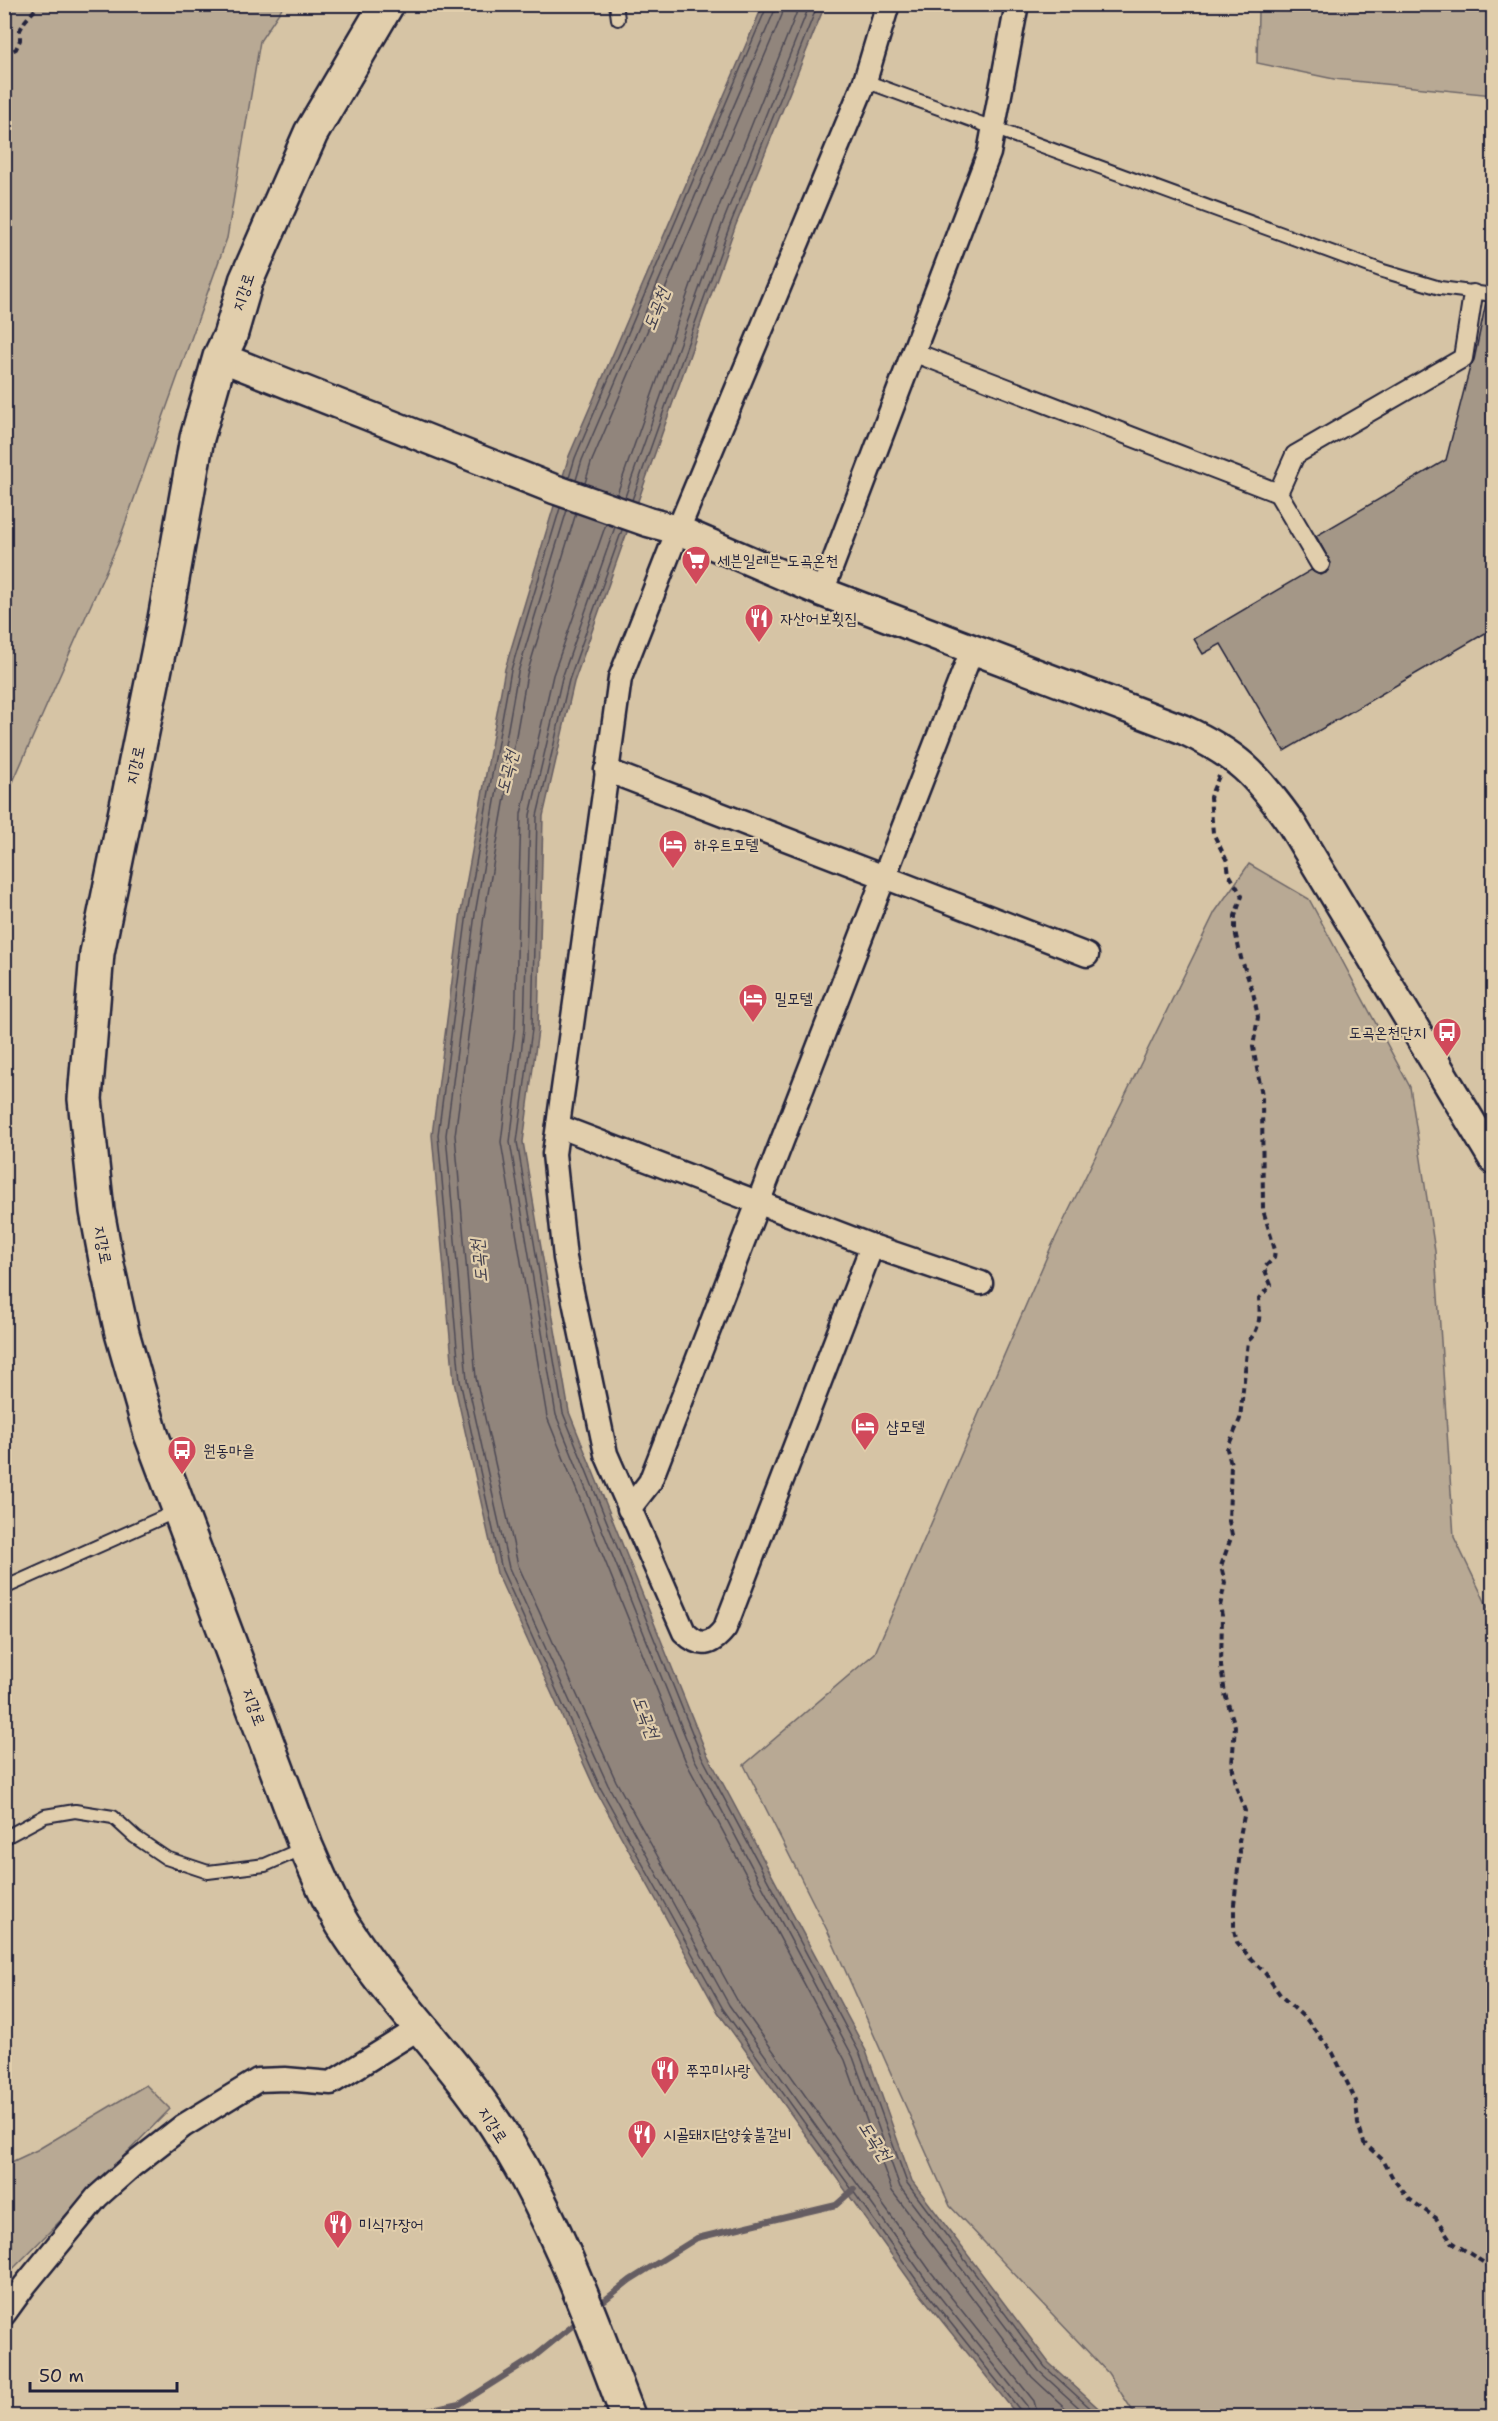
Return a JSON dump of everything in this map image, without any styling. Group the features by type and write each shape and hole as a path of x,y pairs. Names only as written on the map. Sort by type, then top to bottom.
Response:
{"main road":[{"name":"지강로","path":"387,4 311,133 246,281 230,336 220,357 197,438 165,619 97,953 85,1099 97,1211 117,1310 151,1434 306,1847 343,1925 494,2123 550,2221 579,2288 628,2416"}],"street":[{"path":"872,1246 725,1628 716,1639 705,1643 693,1641 684,1632 606,1454 565,1258 554,1154 620,678 678,530 866,81 888,4"},
{"path":"822,592 989,153 1017,4"},
{"path":"1278,493 1295,455 1463,358 1473,294"},
{"path":"913,352 1278,493 1320,564"},
{"path":"220,357 554,489 648,522 678,530 822,592 1182,729 1230,754 1256,776 1291,823 1492,1155"},
{"path":"629,1509 650,1482 972,650"},
{"path":"606,770 1087,955"},
{"path":"558,1126 872,1246 981,1283"},
{"path":"4,2314 97,2197 183,2126 258,2080 285,2079 331,2083 421,2027"}],"lane":[{"path":"616,4 618,19"},
{"path":"866,81 994,126 1383,271 1440,288 1494,295"},
{"path":"4,1587 180,1509"},
{"path":"4,1838 45,1815 75,1811 113,1817 135,1837 166,1858 208,1872 265,1865 306,1847"}],"path":[{"path":"4,55 16,49 20,40 20,30 40,4"},
{"path":"1230,754 1210,797 1213,833 1227,861 1229,874 1242,896 1234,916 1235,932 1241,958 1251,982 1258,1017 1254,1047 1262,1095 1263,1210 1275,1250 1274,1258 1264,1268 1271,1285 1259,1298 1260,1315 1255,1335 1248,1341 1240,1419 1227,1449 1231,1464 1228,1521 1232,1535 1221,1566 1225,1583 1220,1606 1222,1616 1221,1666 1225,1694 1235,1726 1232,1765 1245,1811 1239,1841 1234,1930 1237,1942 1281,1996 1307,2020 1333,2053 1356,2101 1358,2124 1364,2143 1383,2160 1394,2180 1409,2199 1436,2218 1452,2242 1476,2255 1489,2266 1494,2274"}],"shaded area":[{"path":"5,4 284,5 260,41 227,238 119,541 5,800"},
{"path":"1261,5 1493,5 1493,95 1334,79 1257,63 1258,11"},
{"path":"1249,864 1309,899 1410,1087 1435,1251 1454,1537 1493,1618 1493,2416 1136,2416 1108,2373 950,2206 829,1934 744,1765 875,1653 1051,1247 1215,912"},
{"path":"146,2085 170,2109 5,2277 5,2165 37,2150"}],"water":[{"name":"도곡천","path":"763,5 825,5 735,227 574,682 543,816 538,1030 523,1142 569,1412 706,1752 866,2051 912,2181 1049,2363 1107,2416 1018,2416 913,2285 718,2012 596,1791 497,1573 454,1382 432,1135 461,912 505,669 569,456"}],"building":[{"path":"1486,302 1494,303 1494,628 1284,751 1221,644 1203,654 1194,639 1311,570 1320,575 1326,573 1331,563 1316,536 1446,460 1470,367 1474,360"}],"waterway":[{"path":"596,2307 630,2280 697,2238 836,2205 854,2189"},
{"path":"403,2416 460,2404 534,2357 581,2319"}],"place":[{"name":"세븐일레븐 도곡온천","path":"696,586"},
{"name":"자산어보횟집","path":"759,644"},
{"name":"하우트모텔","path":"673,870"},
{"name":"밀모텔","path":"753,1024"},
{"name":"도곡온천단지","path":"1447,1058"},
{"name":"샵모텔","path":"865,1452"},
{"name":"원동마을","path":"182,1476"},
{"name":"쭈꾸미사랑","path":"665,2096"},
{"name":"시골돼지담양숯불갈비","path":"642,2160"},
{"name":"미식가장어","path":"338,2250"}]}
